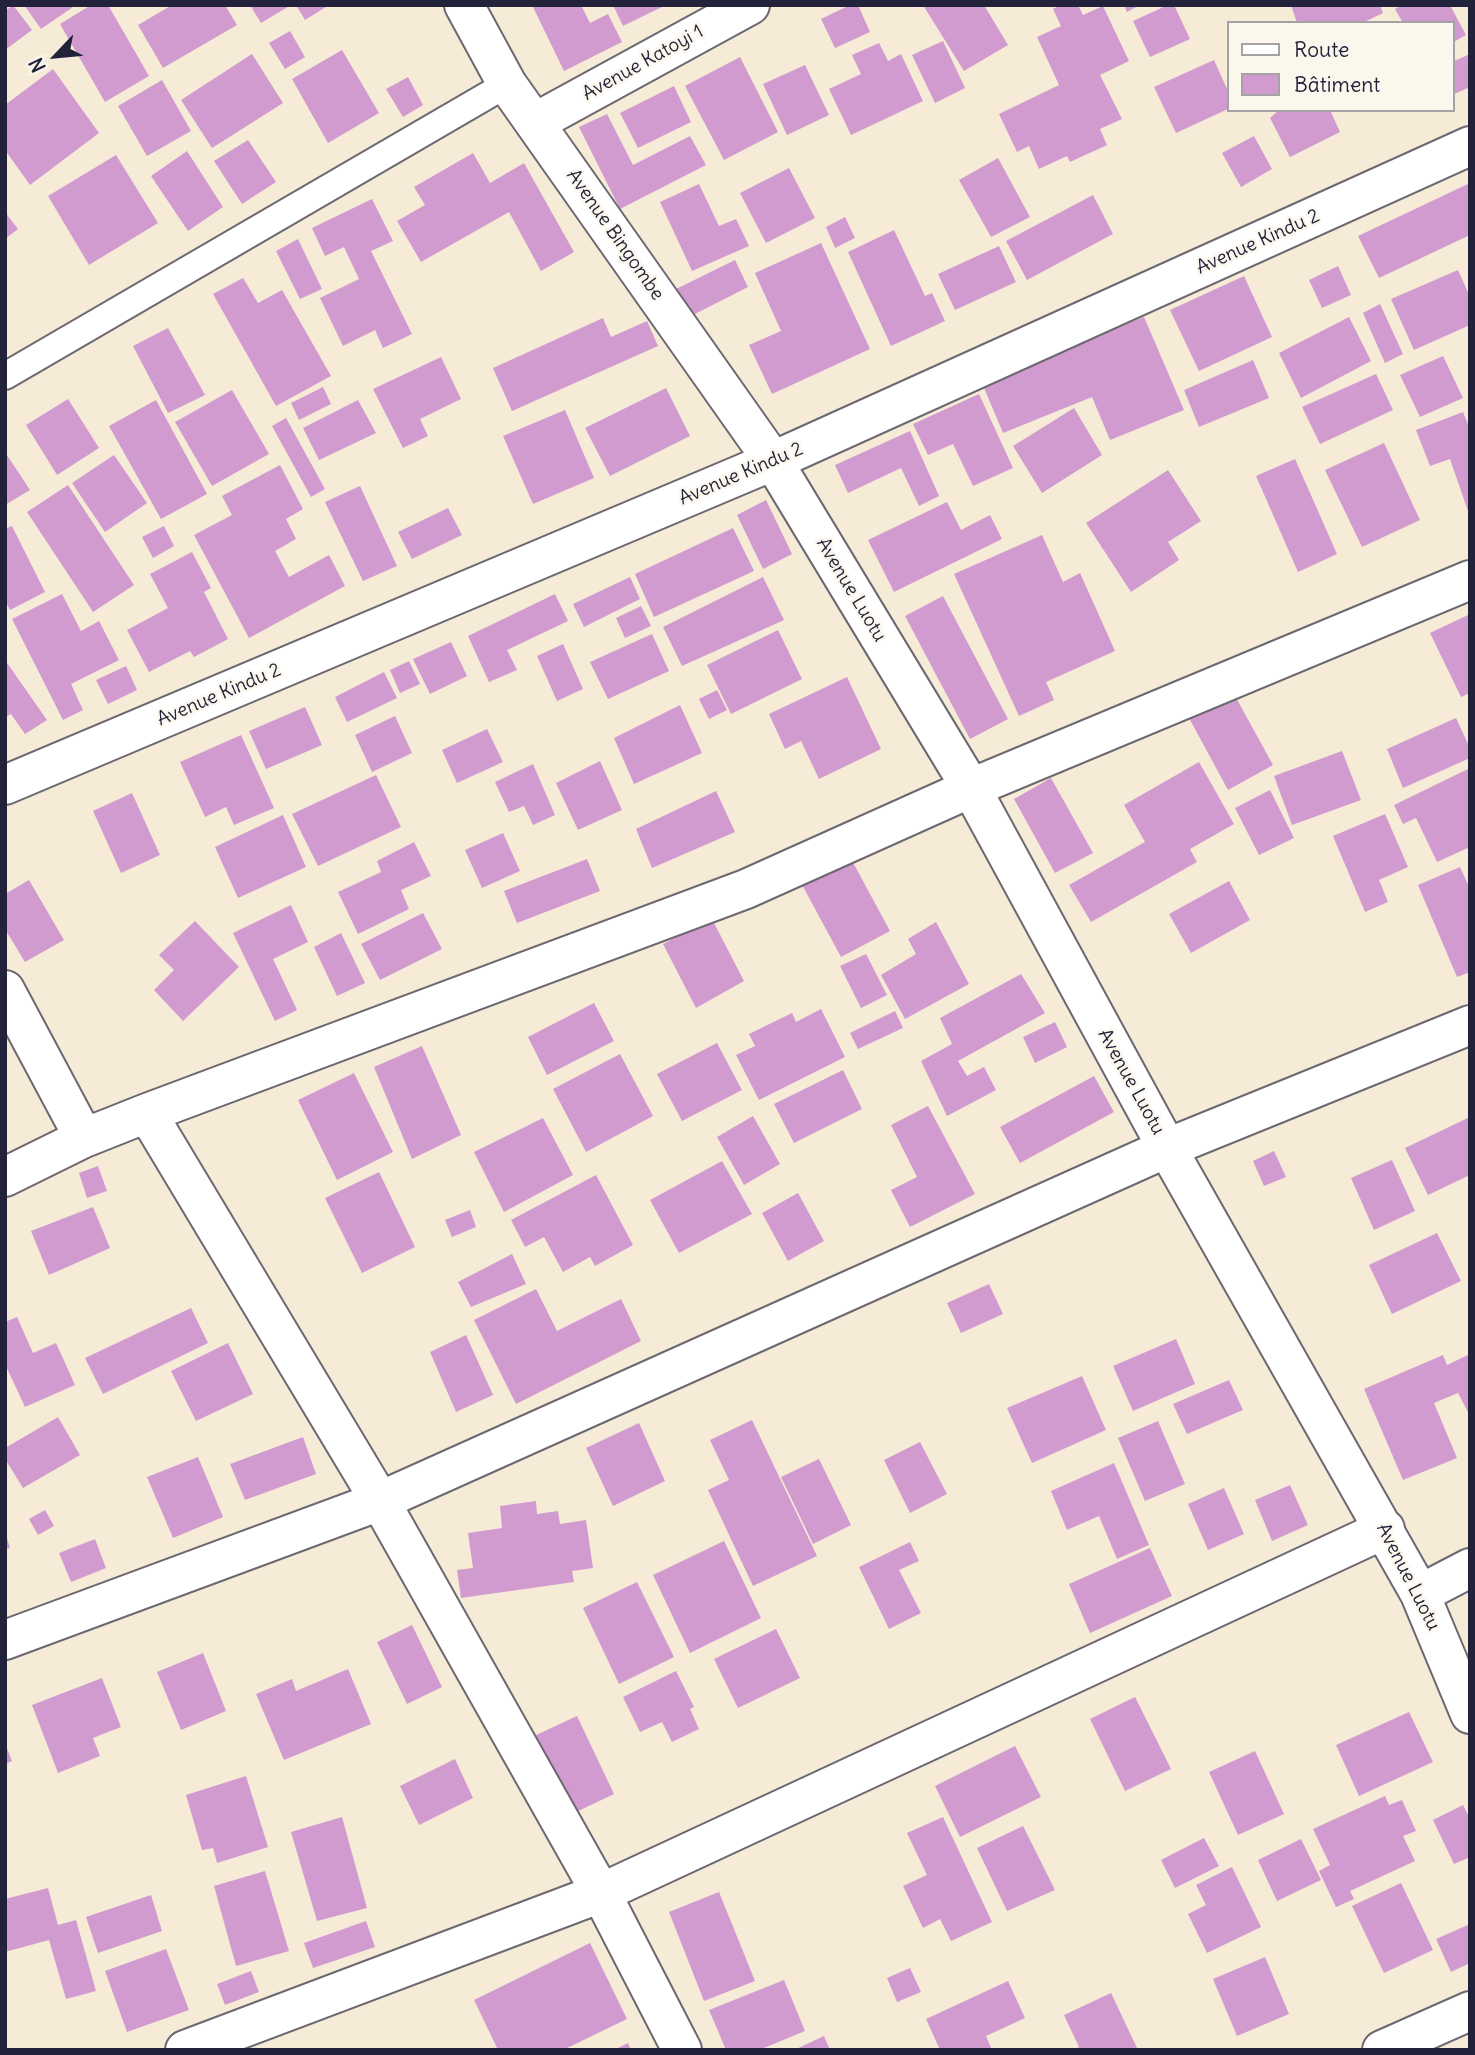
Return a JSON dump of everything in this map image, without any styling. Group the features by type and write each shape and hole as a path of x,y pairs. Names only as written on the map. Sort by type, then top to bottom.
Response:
{"street":[{"name":"Avenue Bingombe","path":"464,5 507,84 773,461"},
{"name":"Avenue Katoyi 1","path":"536,122 750,5"},
{"name":"Avenue Kindu 2","path":"5,785 773,461 1470,146"},
{"name":"Avenue Luotu","path":"773,461 971,788 1167,1148 1385,1529 1420,1594 1470,1714"},
{"path":"5,1177 84,1138 148,1113 746,889 971,788 1470,580"},
{"path":"5,990 84,1138"},
{"path":"5,1640 380,1501 1167,1148 1470,1025"},
{"path":"148,1113 380,1501 601,1893 682,2050"},
{"path":"185,2050 601,1893 1385,1529"},
{"path":"1420,1594 1470,1568"},
{"path":"1382,2050 1470,2011"}],"lane":[{"path":"5,376 507,84"}],"building":[{"path":"13,5 32,30 5,50 5,11"},
{"path":"24,5 76,5 41,29"},
{"path":"91,5 108,5 149,76 105,102 60,24"},
{"path":"172,5 225,5 237,25 163,68 138,25"},
{"path":"250,5 291,5 261,23"},
{"path":"296,5 329,5 305,20"},
{"path":"532,5 581,5 590,23 608,14 622,42 564,71"},
{"path":"613,5 666,5 623,26"},
{"path":"850,5 858,5 870,32 835,48 821,19"},
{"path":"923,5 984,5 1008,45 964,71"},
{"path":"1061,5 1078,5 1083,15 1103,6 1129,61 1100,75 1122,119 1100,129 1107,145 1070,162 1067,156 1039,169 1029,146 1017,152 999,114 1059,85 1037,37 1061,26 1053,9"},
{"path":"1124,5 1140,5 1127,12"},
{"path":"1168,5 1174,5 1190,39 1150,57 1133,21"},
{"path":"1291,5 1380,5 1383,13 1366,21 1296,21"},
{"path":"1402,5 1450,5 1466,35 1454,42 1454,21 1402,21 1395,9"},
{"path":"290,31 305,57 285,69 269,43"},
{"path":"943,41 965,88 935,103 912,55"},
{"path":"879,43 888,61 901,54 923,101 851,135 829,89 861,74 852,55"},
{"path":"342,50 379,113 328,143 292,79"},
{"path":"252,54 283,103 212,148 181,100"},
{"path":"1470,54 1470,87 1454,94 1454,61"},
{"path":"740,57 778,132 724,160 685,86"},
{"path":"1214,60 1226,87 1226,110 1176,133 1154,87"},
{"path":"805,65 829,115 787,135 763,84"},
{"path":"53,69 99,133 30,185 5,150 5,105"},
{"path":"408,77 423,105 403,117 386,89"},
{"path":"162,80 191,131 147,156 118,106"},
{"path":"674,86 691,122 638,148 620,113"},
{"path":"1277,112 1331,112 1340,132 1290,157 1270,118"},
{"path":"607,114 633,165 690,136 706,165 620,209 579,127"},
{"path":"1254,136 1272,169 1241,187 1222,153"},
{"path":"248,140 276,182 242,204 214,161"},
{"path":"187,151 223,207 188,231 151,176"},
{"path":"473,153 490,183 524,163 574,252 541,271 509,212 421,262 397,221 425,205 414,187"},
{"path":"116,155 158,223 89,265 48,196"},
{"path":"998,158 1030,217 991,237 959,180"},
{"path":"789,168 815,218 766,243 740,193"},
{"path":"1470,183 1470,235 1379,278 1358,236"},
{"path":"699,184 719,226 736,219 749,246 692,271 660,202"},
{"path":"1093,195 1113,234 1027,280 1006,241"},
{"path":"372,199 393,241 371,251 412,334 383,348 375,330 343,346 320,298 359,279 344,247 325,256 312,228"},
{"path":"5,212 18,229 5,239"},
{"path":"845,217 855,238 835,248 826,227"},
{"path":"894,230 925,296 932,293 945,321 891,346 848,252"},
{"path":"298,239 322,289 300,299 276,251"},
{"path":"821,243 870,349 772,394 749,345 781,331 755,273"},
{"path":"999,246 1016,282 955,310 938,274"},
{"path":"735,260 748,287 687,318 674,290"},
{"path":"1338,266 1351,295 1322,308 1309,280"},
{"path":"1458,270 1470,297 1470,325 1414,350 1391,299"},
{"path":"1244,276 1272,337 1199,371 1170,310"},
{"path":"243,278 258,303 282,290 331,376 276,406 213,294"},
{"path":"1380,304 1403,354 1385,363 1363,313"},
{"path":"1144,317 1184,410 1110,440 1092,397 1003,433 982,383"},
{"path":"1349,317 1371,361 1301,398 1279,353"},
{"path":"603,318 611,337 647,321 658,346 512,411 493,368"},
{"path":"168,328 205,395 168,413 133,346"},
{"path":"1443,356 1463,398 1420,417 1400,375"},
{"path":"441,357 461,399 420,419 428,436 403,448 373,389"},
{"path":"1253,360 1269,398 1199,427 1184,390"},
{"path":"1376,374 1393,410 1320,444 1302,407"},
{"path":"323,387 331,404 299,420 291,403"},
{"path":"666,388 690,436 610,476 585,428"},
{"path":"232,390 269,454 212,486 175,422"},
{"path":"979,394 1013,468 973,486 953,444 928,455 913,424"},
{"path":"68,399 99,448 57,475 26,425"},
{"path":"156,400 207,494 161,519 109,426"},
{"path":"358,400 376,433 319,460 303,428"},
{"path":"1074,408 1102,455 1042,493 1013,446"},
{"path":"565,410 594,478 533,504 503,436"},
{"path":"1463,412 1470,429 1469,514 1450,459 1430,466 1416,430"},
{"path":"286,418 325,489 311,497 272,426"},
{"path":"910,431 939,496 919,506 901,468 848,493 835,465"},
{"path":"1384,443 1420,520 1362,547 1325,470"},
{"path":"5,452 30,490 5,505"},
{"path":"114,455 147,503 105,532 72,483"},
{"path":"1295,459 1337,554 1298,572 1256,476"},
{"path":"280,465 303,509 286,519 296,539 275,551 289,577 329,555 345,586 249,638 194,535 232,515 222,496"},
{"path":"1168,470 1201,521 1168,542 1179,560 1131,592 1086,523"},
{"path":"68,485 134,585 93,612 27,512"},
{"path":"360,486 397,566 363,581 325,502"},
{"path":"766,500 792,554 763,569 737,515"},
{"path":"947,502 961,530 990,515 1002,539 894,592 868,540"},
{"path":"448,508 462,535 412,559 398,532"},
{"path":"12,526 45,592 10,610 5,600 5,529"},
{"path":"164,526 174,546 153,558 142,537"},
{"path":"733,528 754,571 654,617 635,574"},
{"path":"1042,535 1063,582 1080,573 1115,651 1046,682 1054,700 1019,716 954,574"},
{"path":"192,552 211,588 204,592 228,639 194,657 190,651 149,672 127,630 168,608 150,574"},
{"path":"630,577 640,599 584,627 573,604"},
{"path":"763,577 784,620 682,666 663,627"},
{"path":"62,594 81,631 99,621 119,660 71,684 83,710 63,720 12,619"},
{"path":"555,594 568,621 507,650 517,670 489,682 468,636"},
{"path":"943,596 1008,719 970,739 905,616"},
{"path":"641,606 651,626 625,638 616,618"},
{"path":"1470,614 1470,693 1461,697 1430,633"},
{"path":"778,630 802,679 731,714 707,665"},
{"path":"652,634 669,671 608,699 590,662"},
{"path":"451,642 467,676 430,694 413,659"},
{"path":"563,644 583,689 557,701 537,656"},
{"path":"5,660 47,720 25,734 11,714 5,717"},
{"path":"409,661 420,684 400,693 390,670"},
{"path":"126,666 137,690 108,704 96,680"},
{"path":"384,672 397,698 347,722 335,697"},
{"path":"847,677 881,749 819,779 801,741 785,749 769,714"},
{"path":"717,690 727,710 709,719 699,699"},
{"path":"1234,694 1273,765 1228,790 1189,718"},
{"path":"680,705 702,753 634,784 614,738"},
{"path":"305,707 322,745 266,769 249,731"},
{"path":"395,716 412,753 372,772 355,735"},
{"path":"1456,718 1470,748 1470,758 1403,788 1387,749"},
{"path":"487,729 503,762 457,783 442,750"},
{"path":"241,735 274,808 234,825 226,807 205,817 180,762"},
{"path":"1342,751 1361,800 1292,825 1274,776"},
{"path":"600,761 622,810 578,830 556,783"},
{"path":"1199,762 1234,824 1190,849 1197,862 1091,922 1069,885 1145,842 1124,805"},
{"path":"533,764 555,815 533,825 524,806 509,812 495,782"},
{"path":"1470,768 1470,847 1437,862 1416,818 1403,824 1394,805"},
{"path":"376,775 401,827 318,866 292,814"},
{"path":"1051,778 1093,853 1055,873 1014,799"},
{"path":"1270,790 1294,838 1259,855 1235,808"},
{"path":"716,791 735,832 652,868 636,829"},
{"path":"132,793 160,855 121,873 93,811"},
{"path":"1385,814 1408,867 1379,880 1388,902 1365,912 1333,836"},
{"path":"283,815 306,867 238,898 215,847"},
{"path":"503,833 520,871 482,888 465,850"},
{"path":"414,842 431,876 401,890 409,909 358,934 338,892 381,872 377,861"},
{"path":"849,855 890,931 841,957 800,881"},
{"path":"587,859 600,891 517,923 504,891"},
{"path":"1460,867 1470,889 1470,972 1457,977 1418,885"},
{"path":"29,880 64,940 25,962 5,929 5,894"},
{"path":"1229,881 1250,920 1191,953 1169,914"},
{"path":"291,905 308,942 273,959 297,1010 275,1021 233,933"},
{"path":"423,913 442,949 380,980 361,944"},
{"path":"712,919 744,981 696,1008 663,944"},
{"path":"195,921 239,967 183,1021 154,990 174,970 159,955"},
{"path":"936,922 969,984 905,1019 881,975 916,954 908,939"},
{"path":"341,933 365,983 337,996 314,947"},
{"path":"866,954 887,995 861,1008 840,966"},
{"path":"1021,974 1045,1013 958,1061 967,1076 984,1067 996,1090 947,1116 921,1061 952,1044 940,1018"},
{"path":"594,1003 614,1041 547,1075 528,1037"},
{"path":"821,1009 845,1057 759,1100 736,1055 755,1046 749,1034 792,1013 796,1022"},
{"path":"895,1011 903,1028 858,1049 850,1033"},
{"path":"1055,1022 1067,1047 1035,1063 1023,1037"},
{"path":"717,1043 742,1090 682,1121 657,1074"},
{"path":"422,1046 461,1135 412,1159 374,1067"},
{"path":"620,1054 653,1116 586,1152 553,1089"},
{"path":"843,1070 862,1109 794,1143 774,1104"},
{"path":"354,1073 393,1152 337,1180 298,1100"},
{"path":"1094,1076 1114,1112 1020,1163 1000,1127"},
{"path":"928,1106 975,1194 910,1227 891,1190 917,1177 891,1125"},
{"path":"753,1116 780,1164 744,1185 717,1137"},
{"path":"1470,1117 1470,1175 1428,1195 1405,1148"},
{"path":"543,1118 573,1175 504,1212 474,1152"},
{"path":"1274,1151 1286,1177 1264,1186 1253,1161"},
{"path":"1392,1160 1415,1211 1374,1230 1351,1178"},
{"path":"722,1161 752,1214 679,1253 650,1200"},
{"path":"98,1166 107,1191 87,1198 79,1173"},
{"path":"379,1172 415,1247 362,1273 325,1198"},
{"path":"596,1175 633,1245 595,1266 590,1257 563,1272 544,1237 525,1247 511,1220"},
{"path":"798,1193 824,1241 788,1261 762,1213"},
{"path":"93,1207 110,1248 49,1275 31,1231"},
{"path":"470,1210 476,1227 452,1237 445,1220"},
{"path":"1437,1233 1461,1281 1392,1314 1369,1265"},
{"path":"512,1254 526,1284 471,1307 458,1282"},
{"path":"989,1284 1003,1314 961,1333 947,1303"},
{"path":"536,1289 557,1331 621,1299 641,1341 516,1404 474,1320"},
{"path":"191,1308 208,1343 103,1394 85,1358"},
{"path":"17,1317 33,1353 56,1343 75,1385 25,1407 5,1364 5,1322"},
{"path":"466,1335 493,1395 456,1412 430,1352"},
{"path":"1176,1339 1195,1384 1133,1411 1113,1366"},
{"path":"228,1343 253,1394 196,1421 171,1371"},
{"path":"1470,1354 1470,1416 1458,1393 1434,1403 1457,1458 1403,1480 1364,1389 1443,1355 1447,1365"},
{"path":"1082,1376 1106,1430 1032,1463 1007,1408"},
{"path":"1229,1380 1243,1410 1187,1434 1173,1404"},
{"path":"58,1417 80,1455 23,1488 5,1459 5,1448"},
{"path":"752,1420 817,1556 753,1586 708,1490 729,1480 710,1440"},
{"path":"1158,1421 1185,1484 1145,1501 1118,1438"},
{"path":"639,1423 665,1481 613,1506 586,1448"},
{"path":"303,1437 316,1474 245,1500 230,1464"},
{"path":"920,1442 947,1494 910,1513 884,1460"},
{"path":"198,1457 223,1517 173,1538 147,1477"},
{"path":"819,1459 851,1525 813,1544 781,1477"},
{"path":"1114,1463 1149,1545 1117,1559 1099,1516 1067,1530 1051,1491"},
{"path":"1290,1485 1308,1525 1272,1541 1255,1500"},
{"path":"1224,1488 1244,1534 1208,1550 1188,1504"},
{"path":"536,1501 537,1514 558,1511 560,1524 586,1520 593,1568 572,1571 574,1582 461,1598 457,1570 473,1568 468,1533 502,1528 500,1506"},
{"path":"45,1510 54,1526 38,1535 29,1519"},
{"path":"5,1532 10,1548 5,1549"},
{"path":"95,1539 106,1568 71,1582 59,1553"},
{"path":"724,1541 761,1618 690,1653 653,1575"},
{"path":"910,1542 919,1561 899,1570 921,1613 889,1629 859,1567"},
{"path":"1150,1548 1172,1596 1090,1633 1069,1584"},
{"path":"637,1582 674,1657 619,1684 583,1608"},
{"path":"412,1625 442,1687 407,1704 377,1642"},
{"path":"776,1629 800,1678 738,1708 714,1659"},
{"path":"203,1653 226,1711 181,1730 157,1672"},
{"path":"348,1669 371,1724 284,1760 256,1694 292,1679 296,1691"},
{"path":"676,1671 694,1707 690,1709 699,1729 672,1742 662,1722 640,1732 623,1697"},
{"path":"102,1678 121,1727 93,1738 100,1756 58,1773 32,1705"},
{"path":"1135,1697 1171,1769 1125,1791 1090,1719"},
{"path":"1409,1712 1433,1762 1359,1796 1336,1745"},
{"path":"577,1716 614,1794 572,1814 534,1736"},
{"path":"5,1743 12,1761 5,1764"},
{"path":"1015,1746 1041,1797 960,1837 935,1786"},
{"path":"1255,1751 1284,1814 1238,1835 1209,1772"},
{"path":"455,1759 473,1798 419,1825 400,1786"},
{"path":"246,1776 268,1847 217,1863 213,1848 202,1850 186,1795"},
{"path":"1385,1796 1389,1805 1402,1800 1416,1831 1403,1836 1415,1861 1350,1891 1354,1899 1336,1907 1319,1871 1330,1865 1313,1829"},
{"path":"1463,1805 1470,1819 1470,1857 1454,1864 1433,1820"},
{"path":"342,1817 367,1908 317,1921 291,1832"},
{"path":"943,1817 992,1922 951,1941 940,1919 923,1928 903,1886 927,1875 907,1833"},
{"path":"1023,1826 1055,1890 1007,1911 977,1848"},
{"path":"1204,1838 1219,1866 1175,1888 1161,1860"},
{"path":"1301,1839 1321,1880 1277,1901 1258,1860"},
{"path":"1232,1867 1261,1927 1207,1953 1188,1914 1206,1905 1196,1885"},
{"path":"265,1871 289,1951 236,1966 214,1886"},
{"path":"1401,1883 1433,1950 1384,1973 1352,1906"},
{"path":"48,1888 58,1925 76,1920 96,1991 66,1999 49,1940 5,1952 5,1899"},
{"path":"719,1892 755,1981 704,2001 669,1912"},
{"path":"151,1895 162,1931 98,1953 86,1917"},
{"path":"366,1921 375,1947 313,1968 304,1943"},
{"path":"1470,1924 1470,1963 1451,1972 1436,1939"},
{"path":"590,1943 627,2019 563,2050 498,2050 474,2000"},
{"path":"166,1949 189,2010 127,2032 105,1971"},
{"path":"1265,1957 1289,2014 1237,2036 1213,1979"},
{"path":"910,1968 921,1992 897,2002 887,1978"},
{"path":"251,1971 259,1992 225,2005 217,1984"},
{"path":"784,1980 805,2031 759,2050 726,2050 709,2010"},
{"path":"1008,1981 1025,2018 986,2036 992,2050 940,2050 926,2019"},
{"path":"1111,1993 1138,2050 1073,2050 1079,2047 1064,2015"},
{"path":"824,2036 830,2050 794,2050"},
{"path":"628,2043 631,2050 614,2050"}]}
